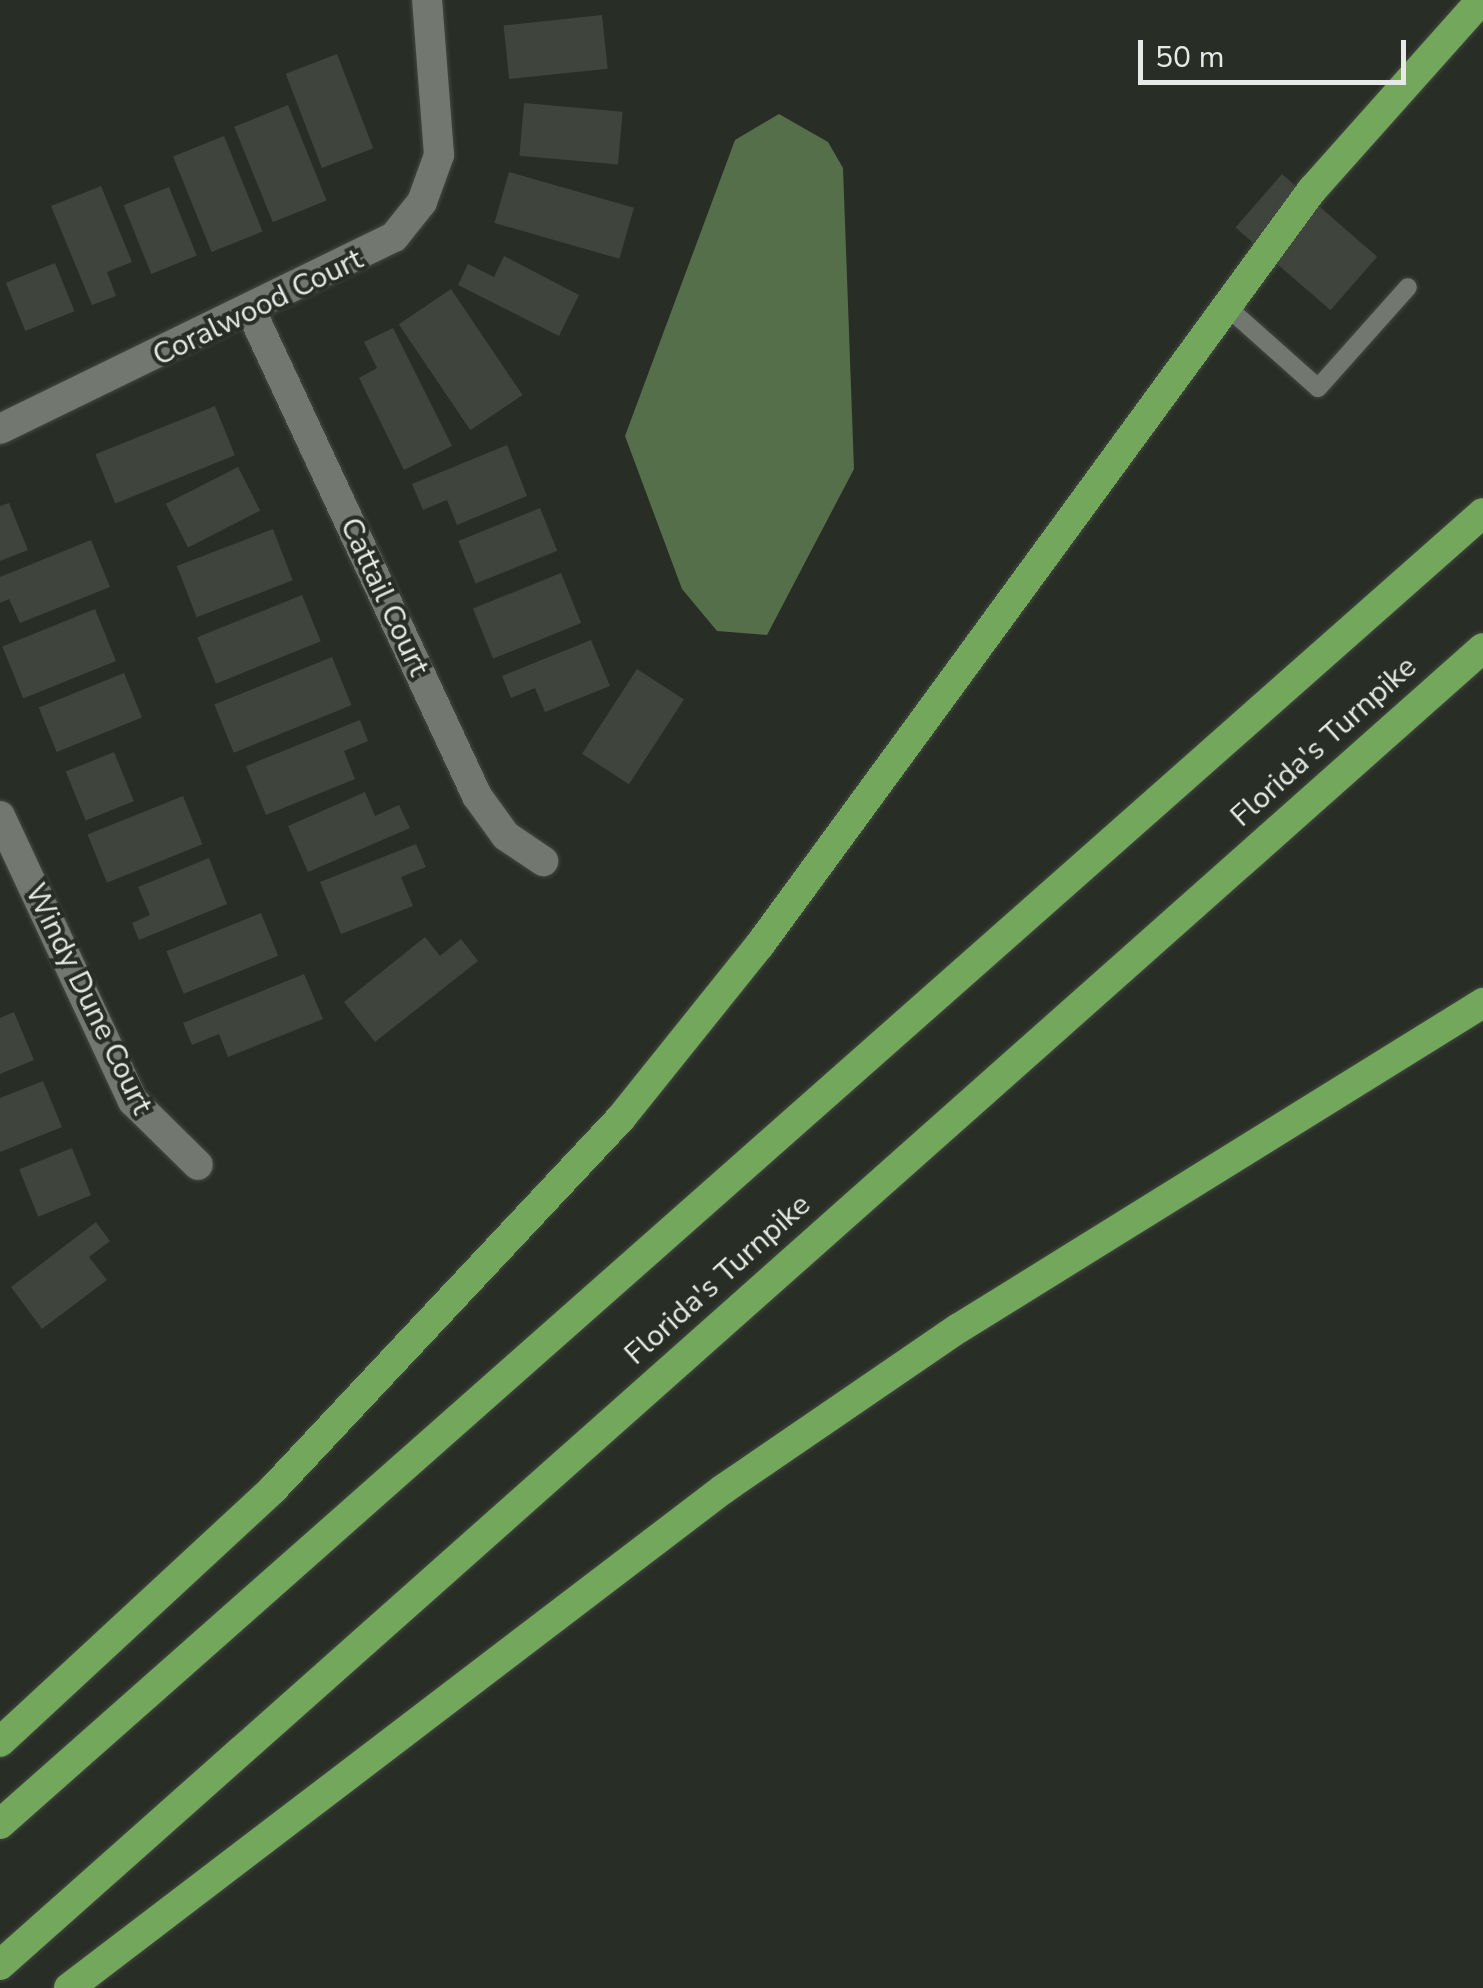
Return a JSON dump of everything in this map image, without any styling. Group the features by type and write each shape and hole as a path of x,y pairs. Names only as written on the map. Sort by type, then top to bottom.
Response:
{"highway":[{"path":"0,1742 274,1488 621,1118 759,946 1312,190 1481,0"},
{"path":"0,1824 1483,513"},
{"name":"Florida's Turnpike","path":"0,1964 1483,648"},
{"path":"70,1988 722,1490 959,1328 1483,1004"}],"street":[{"name":"Coralwood Court","path":"0,429 377,250 422,202 441,129 427,0"},
{"name":"Cattail Court","path":"252,312 477,796 506,836 543,861"},
{"name":"Windy Dune Court","path":"0,816 133,1101 198,1165"}],"lane":[{"path":"1226,306 1318,388 1408,288"}],"shaded area":[{"path":"779,114 828,142 843,168 854,469 767,635 717,631 682,589 625,436 735,140"}],"building":[{"path":"602,15 608,69 509,79 504,25"},
{"path":"337,54 373,148 322,168 286,74"},
{"path":"524,103 623,112 618,164 519,156"},
{"path":"288,105 327,200 273,222 234,127"},
{"path":"224,136 263,231 212,252 173,157"},
{"path":"509,172 634,208 619,259 494,223"},
{"path":"1282,174 1377,257 1331,310 1235,228"},
{"path":"101,186 132,262 107,272 116,296 92,305 51,206"},
{"path":"169,187 197,256 151,274 124,205"},
{"path":"504,256 579,295 559,336 458,285 468,264 494,277"},
{"path":"55,263 74,311 25,331 6,283"},
{"path":"451,289 523,395 470,430 399,324"},
{"path":"393,328 452,446 404,470 359,378 377,368 364,342"},
{"path":"215,406 235,455 115,503 95,454"},
{"path":"507,445 527,496 457,525 447,500 423,510 412,484"},
{"path":"238,467 260,511 188,547 166,504"},
{"path":"9,503 28,550 0,561 0,506"},
{"path":"540,508 557,551 476,584 458,541"},
{"path":"273,529 293,580 197,617 177,566"},
{"path":"91,540 110,587 20,623 9,599 0,603 0,577"},
{"path":"561,573 581,623 493,659 473,609"},
{"path":"302,595 321,641 216,684 197,637"},
{"path":"95,609 116,661 23,698 2,646"},
{"path":"591,640 610,686 545,712 535,688 511,698 502,676"},
{"path":"332,657 351,705 234,753 214,705"},
{"path":"637,669 684,699 629,784 582,754"},
{"path":"124,673 142,718 57,752 39,707"},
{"path":"360,720 368,741 344,751 355,779 266,815 246,766"},
{"path":"114,752 134,801 86,821 66,771"},
{"path":"365,792 375,816 399,805 410,828 308,872 288,826"},
{"path":"183,796 202,844 107,883 88,835"},
{"path":"416,844 426,867 401,877 413,906 341,934 320,882"},
{"path":"209,858 227,904 139,940 132,923 150,915 138,887"},
{"path":"261,913 278,956 184,994 166,951"},
{"path":"425,937 440,956 461,939 478,961 375,1042 344,1002"},
{"path":"304,974 323,1019 228,1057 219,1034 192,1045 183,1023"},
{"path":"14,1012 34,1060 0,1074 0,1018"},
{"path":"43,1081 62,1127 0,1152 0,1098"},
{"path":"72,1148 91,1195 38,1217 19,1169"},
{"path":"96,1222 110,1241 89,1257 107,1280 42,1329 11,1287"}]}
